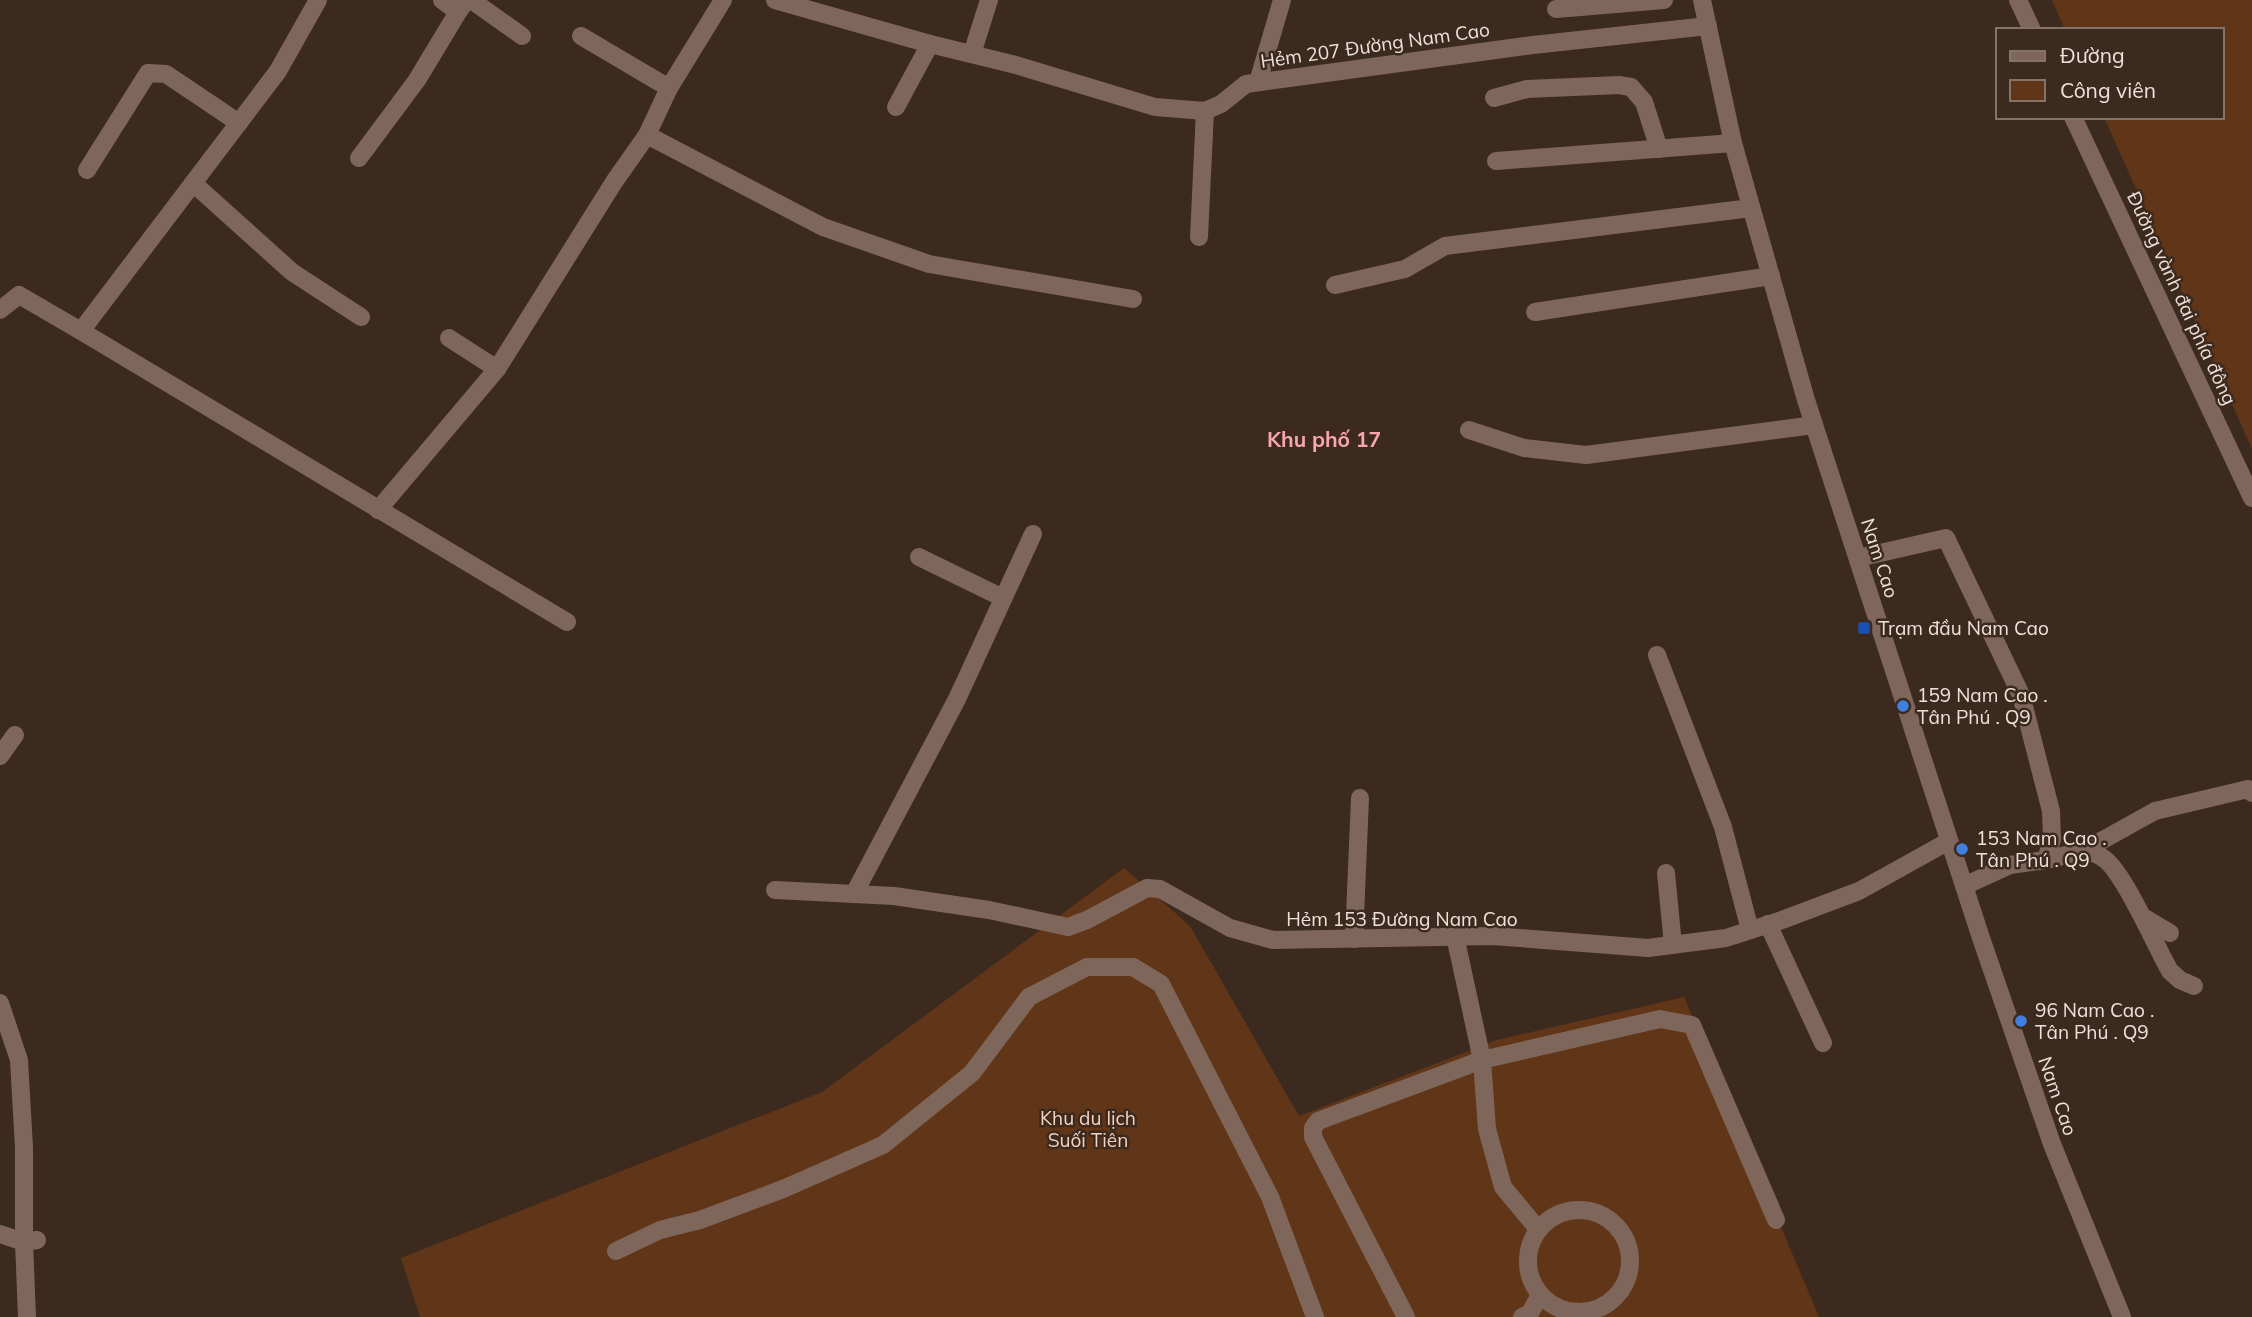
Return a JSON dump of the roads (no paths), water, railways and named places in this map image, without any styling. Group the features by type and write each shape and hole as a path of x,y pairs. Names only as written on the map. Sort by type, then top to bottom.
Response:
{"street":[{"path":"81,331 278,71 318,0"},
{"path":"442,0 458,12"},
{"path":"378,510 497,369 614,182 647,135 669,88 723,0"},
{"path":"775,0 1155,107 1205,111 1199,237"},
{"path":"972,54 989,0"},
{"path":"1258,82 1282,0"},
{"path":"1556,9 1664,0"},
{"name":"Nam Cao","path":"1702,0 1733,143 1814,425 1964,886 2052,1144 2122,1317"},
{"path":"2018,0 2031,28"},
{"path":"359,158 417,80 466,1 474,2 522,36"},
{"name":"Hẻm 207 Đường Nam Cao","path":"1205,111 1221,104 1246,84 1533,45 1709,26"},
{"path":"581,36 669,88"},
{"path":"896,107 930,44"},
{"path":"87,170 148,74 166,74 239,123"},
{"path":"1494,98 1527,89 1619,85 1631,87 1644,102 1659,149"},
{"name":"Đường vành đai phía đông","path":"2074,119 2252,498"},
{"path":"647,135 822,227 929,264 1133,299"},
{"path":"1496,161 1733,143"},
{"path":"193,183 292,272 360,317"},
{"path":"1335,285 1405,270 1446,246 1751,208"},
{"path":"1535,312 1771,276"},
{"path":"0,310 19,295 567,622"},
{"path":"449,338 497,369"},
{"path":"1469,430 1524,448 1586,455 1814,425"},
{"path":"854,894 957,699 1033,534"},
{"path":"1858,558 1946,538 2021,695 2052,811 2052,839 2046,860"},
{"path":"919,557 1003,598"},
{"path":"1657,655 1723,827 1750,930"},
{"path":"0,755 15,735"},
{"path":"1964,886 2010,865 2082,851 2155,811 2248,789 2252,793"},
{"path":"1354,939 1360,798"},
{"name":"Hẻm 153 Đường Nam Cao","path":"775,890 894,896 989,910 1068,927 1087,920 1147,888 1160,889 1230,928 1273,940 1493,936 1648,948 1726,938 1768,924 1859,891 1950,841"},
{"path":"2082,851 2095,853 2106,859 2170,971 2180,980 2194,986"},
{"path":"1666,873 1673,945"},
{"path":"2140,915 2170,933"},
{"path":"1768,924 1823,1043"},
{"path":"1455,936 1482,1060 1487,1129 1503,1187 1538,1229"},
{"path":"616,1251 660,1230 700,1220 783,1189 883,1144 972,1073 1029,997 1087,967 1133,967 1161,984 1270,1197 1315,1317"},
{"path":"0,1003 19,1060 30,1241 27,1317"},
{"path":"1406,1317 1313,1137 1313,1128 1318,1121 1482,1060 1660,1019 1692,1025 1776,1220"},
{"path":"1568,1210 1586,1210 1603,1215 1618,1226 1627,1241 1631,1259 1628,1277 1620,1293 1592,1314 1572,1312 1555,1306 1540,1295 1531,1280 1527,1262 1530,1245 1538,1229 1552,1217 1568,1210"},
{"path":"0,1234 30,1241"},
{"path":"1522,1317 1530,1313 1540,1295"}],"place":[{"name":"Trạm đầu Nam Cao","path":"1864,628"},
{"name":"159 Nam Cao . Tân Phú . Q9","path":"1903,706"},
{"name":"153 Nam Cao . Tân Phú . Q9","path":"1962,849"},
{"name":"96 Nam Cao . Tân Phú . Q9","path":"2021,1021"}],"district":[{"name":"Khu phố 17","path":"1324,440"}],"park label":[{"name":"Khu du lịch Suối Tiên","path":"1088,1129"}]}
